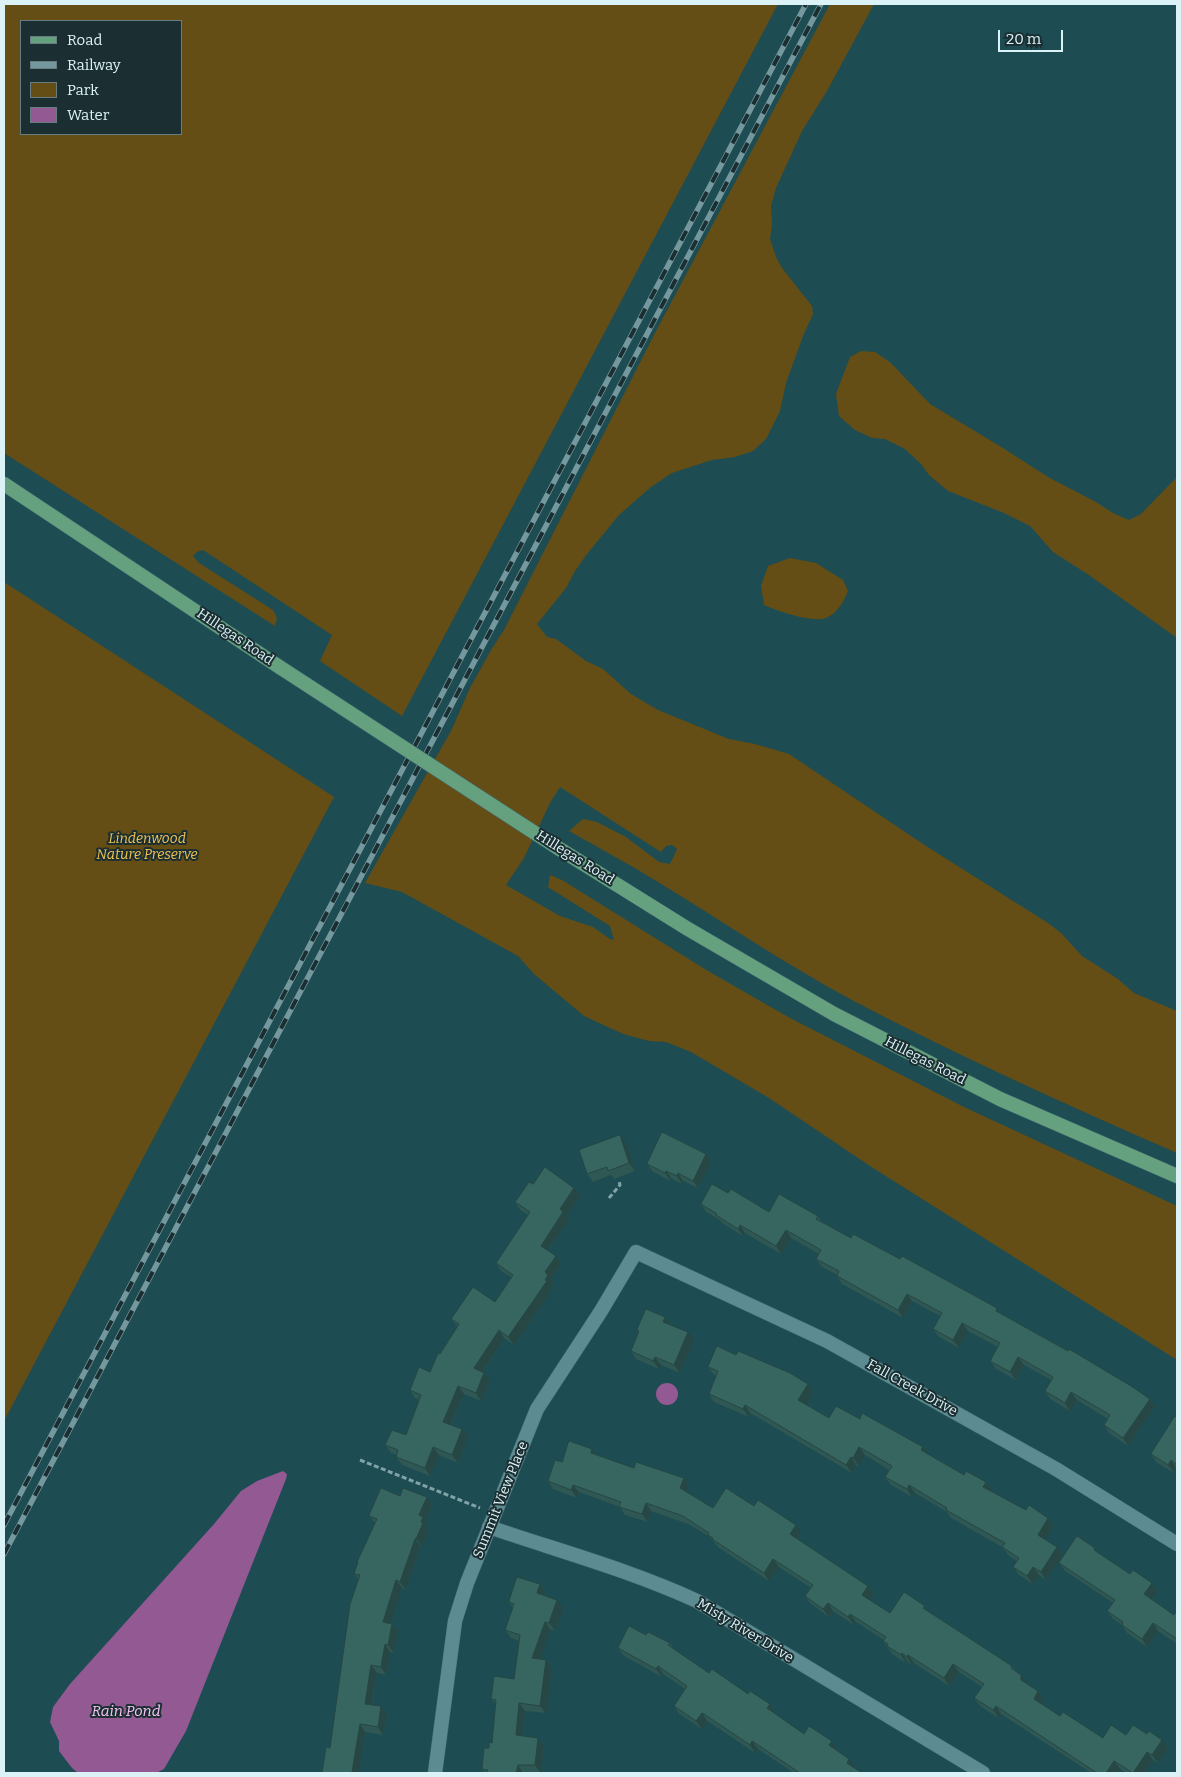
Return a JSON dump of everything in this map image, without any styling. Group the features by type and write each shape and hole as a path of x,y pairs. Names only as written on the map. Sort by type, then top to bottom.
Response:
{"main road":[{"name":"Hillegas Road","path":"4,484 281,668 558,848 688,929 834,1014 1000,1099 1177,1176"}],"street":[{"name":"Summit View Place","path":"434,1773 455,1622 465,1590 538,1409 601,1311 636,1252"},
{"name":"Fall Creek Drive","path":"636,1252 823,1339 1056,1469 1177,1544"},
{"name":"Misty River Drive","path":"490,1526 626,1571 697,1601 983,1773"}],"path":[{"path":"609,1198 620,1185 619,1181"},
{"path":"360,1460 483,1509"}],"green space":[{"path":"4,4 778,4 402,716 320,661 332,635 203,550 193,556 199,563 273,610 277,618 275,626 4,453"},
{"path":"830,4 874,4 827,91 802,131 776,188 771,206 772,224 770,239 776,257 782,268 812,306 813,314 786,383 780,411 766,439 753,451 735,457 712,460 672,473 651,487 619,515 587,554 566,588 537,624 547,637 556,639 586,661 603,669 631,694 658,710 729,739 789,754 926,846 1048,923 1061,933 1082,956 1118,979 1134,993 1177,1011 1177,1153 972,1060 892,1021 802,972 647,875 569,831 583,819 597,822 626,837 659,862 670,864 677,849 672,845 666,846 661,852 560,787 550,803 524,858 506,885 560,916 593,927 614,940 610,926 548,887 550,875 562,880 708,971 790,1018 964,1107 1177,1206 1177,1360 870,1166 769,1098 691,1052 666,1042 649,1041 623,1034 584,1016 534,974 518,956 402,892 365,883 452,729 470,688 504,630 656,331"},
{"path":"861,351 875,352 891,363 930,404 1048,477 1129,520 1141,514 1177,477 1177,638 1089,575 1053,552 1030,526 1004,513 948,491 929,475 921,464 905,449 885,439 872,438 855,430 839,416 836,394 850,357"},
{"path":"790,558 816,563 843,580 848,591 834,614 820,619 804,618 764,605 761,586 768,566"},
{"name":"Lindenwood Nature Preserve","path":"4,582 334,797 4,1421"}],"water":[{"path":"663,1383 671,1383 678,1390 678,1398 671,1405 663,1405 656,1398 656,1390"},
{"name":"Rain Pond","path":"283,1471 287,1474 286,1479 186,1731 164,1769 156,1773 78,1773 59,1751 59,1741 50,1722 53,1707 70,1684 214,1524 241,1491 257,1481"}],"building":[{"path":"662,1132 706,1154 693,1181 678,1173 677,1176 666,1171 665,1173 647,1164"},
{"path":"620,1135 629,1163 608,1171 607,1167 587,1174 579,1150"},
{"path":"545,1167 574,1188 560,1209 563,1212 541,1246 556,1256 545,1272 548,1275 545,1280 547,1281 508,1337 499,1330 474,1368 484,1373 476,1393 458,1386 443,1422 462,1429 452,1455 433,1447 425,1468 396,1457 398,1450 385,1445 392,1430 406,1435 421,1395 410,1390 419,1367 430,1372 438,1353 440,1354 459,1324 451,1319 473,1287 495,1302 513,1275 496,1263 530,1212 515,1202 529,1182 533,1184"},
{"path":"712,1184 728,1193 731,1189 769,1212 779,1194 818,1216 816,1219 851,1238 853,1234 900,1259 902,1256 997,1308 996,1311 1068,1351 1069,1349 1150,1399 1123,1438 1104,1425 1110,1415 1071,1392 1065,1403 1045,1391 1053,1377 1018,1357 1010,1372 990,1361 1000,1343 962,1323 953,1340 933,1329 942,1313 907,1294 898,1310 837,1276 839,1271 816,1259 821,1250 786,1230 776,1246 740,1225 738,1229 701,1204"},
{"path":"646,1309 665,1317 663,1322 688,1332 674,1365 655,1357 653,1361 631,1351"},
{"path":"717,1346 736,1355 738,1351 790,1373 808,1384 798,1400 829,1418 836,1406 860,1419 862,1413 923,1447 921,1450 964,1475 966,1471 986,1482 983,1487 1026,1510 1029,1505 1048,1518 1038,1535 1057,1547 1041,1572 1033,1567 1027,1576 1013,1567 1019,1558 1002,1547 1005,1543 946,1510 947,1508 909,1485 907,1489 885,1477 892,1466 859,1447 853,1458 851,1457 846,1465 745,1405 743,1409 709,1394 718,1371 708,1367"},
{"path":"1175,1416 1177,1418 1177,1465 1171,1460 1168,1465 1151,1454"},
{"path":"569,1441 592,1449 591,1453 634,1468 636,1462 684,1478 680,1488 713,1508 726,1488 754,1506 758,1500 796,1525 790,1534 868,1586 862,1595 890,1613 904,1592 925,1606 923,1608 1012,1666 1011,1668 1021,1675 1021,1680 1038,1691 1034,1699 1060,1716 1063,1712 1103,1738 1111,1725 1126,1735 1133,1725 1147,1734 1149,1731 1162,1740 1152,1755 1147,1752 1133,1773 1114,1761 1106,1773 1097,1773 996,1706 993,1710 974,1698 984,1684 953,1664 944,1678 908,1655 907,1657 902,1653 901,1655 887,1646 888,1644 883,1641 886,1637 850,1614 848,1617 828,1603 823,1609 805,1596 813,1585 773,1559 764,1573 712,1539 708,1535 709,1533 683,1516 646,1503 642,1514 619,1507 621,1502 573,1485 571,1490 548,1481 555,1460 562,1462"},
{"path":"381,1488 400,1496 403,1488 427,1497 419,1515 423,1517 421,1522 423,1523 415,1539 400,1582 396,1580 383,1622 392,1624 388,1645 385,1644 381,1667 371,1665 365,1704 381,1706 378,1727 360,1724 352,1772 359,1773 322,1773 326,1747 330,1748 350,1604 360,1575 354,1574 357,1562 377,1519 369,1516"},
{"path":"1077,1536 1130,1574 1133,1570 1152,1583 1144,1594 1174,1615 1177,1610 1177,1639 1153,1623 1142,1639 1122,1625 1123,1622 1107,1611 1115,1600 1059,1563"},
{"path":"517,1577 540,1584 537,1593 557,1600 549,1623 545,1622 532,1658 546,1660 540,1706 519,1703 516,1735 538,1738 535,1765 518,1765 516,1773 487,1773 488,1770 482,1769 484,1748 489,1748 489,1742 492,1743 496,1700 491,1699 494,1676 514,1679 520,1635 505,1630 514,1604 509,1602"},
{"path":"629,1626 646,1635 648,1632 670,1643 668,1645 709,1673 712,1669 748,1694 750,1691 770,1704 767,1708 804,1734 809,1726 832,1741 829,1745 849,1759 847,1763 862,1773 800,1773 752,1741 750,1745 702,1713 696,1721 674,1706 687,1686 658,1666 656,1669 618,1648"}],"railway":[{"path":"4,1525 806,4"},
{"path":"4,1554 821,4"}]}
